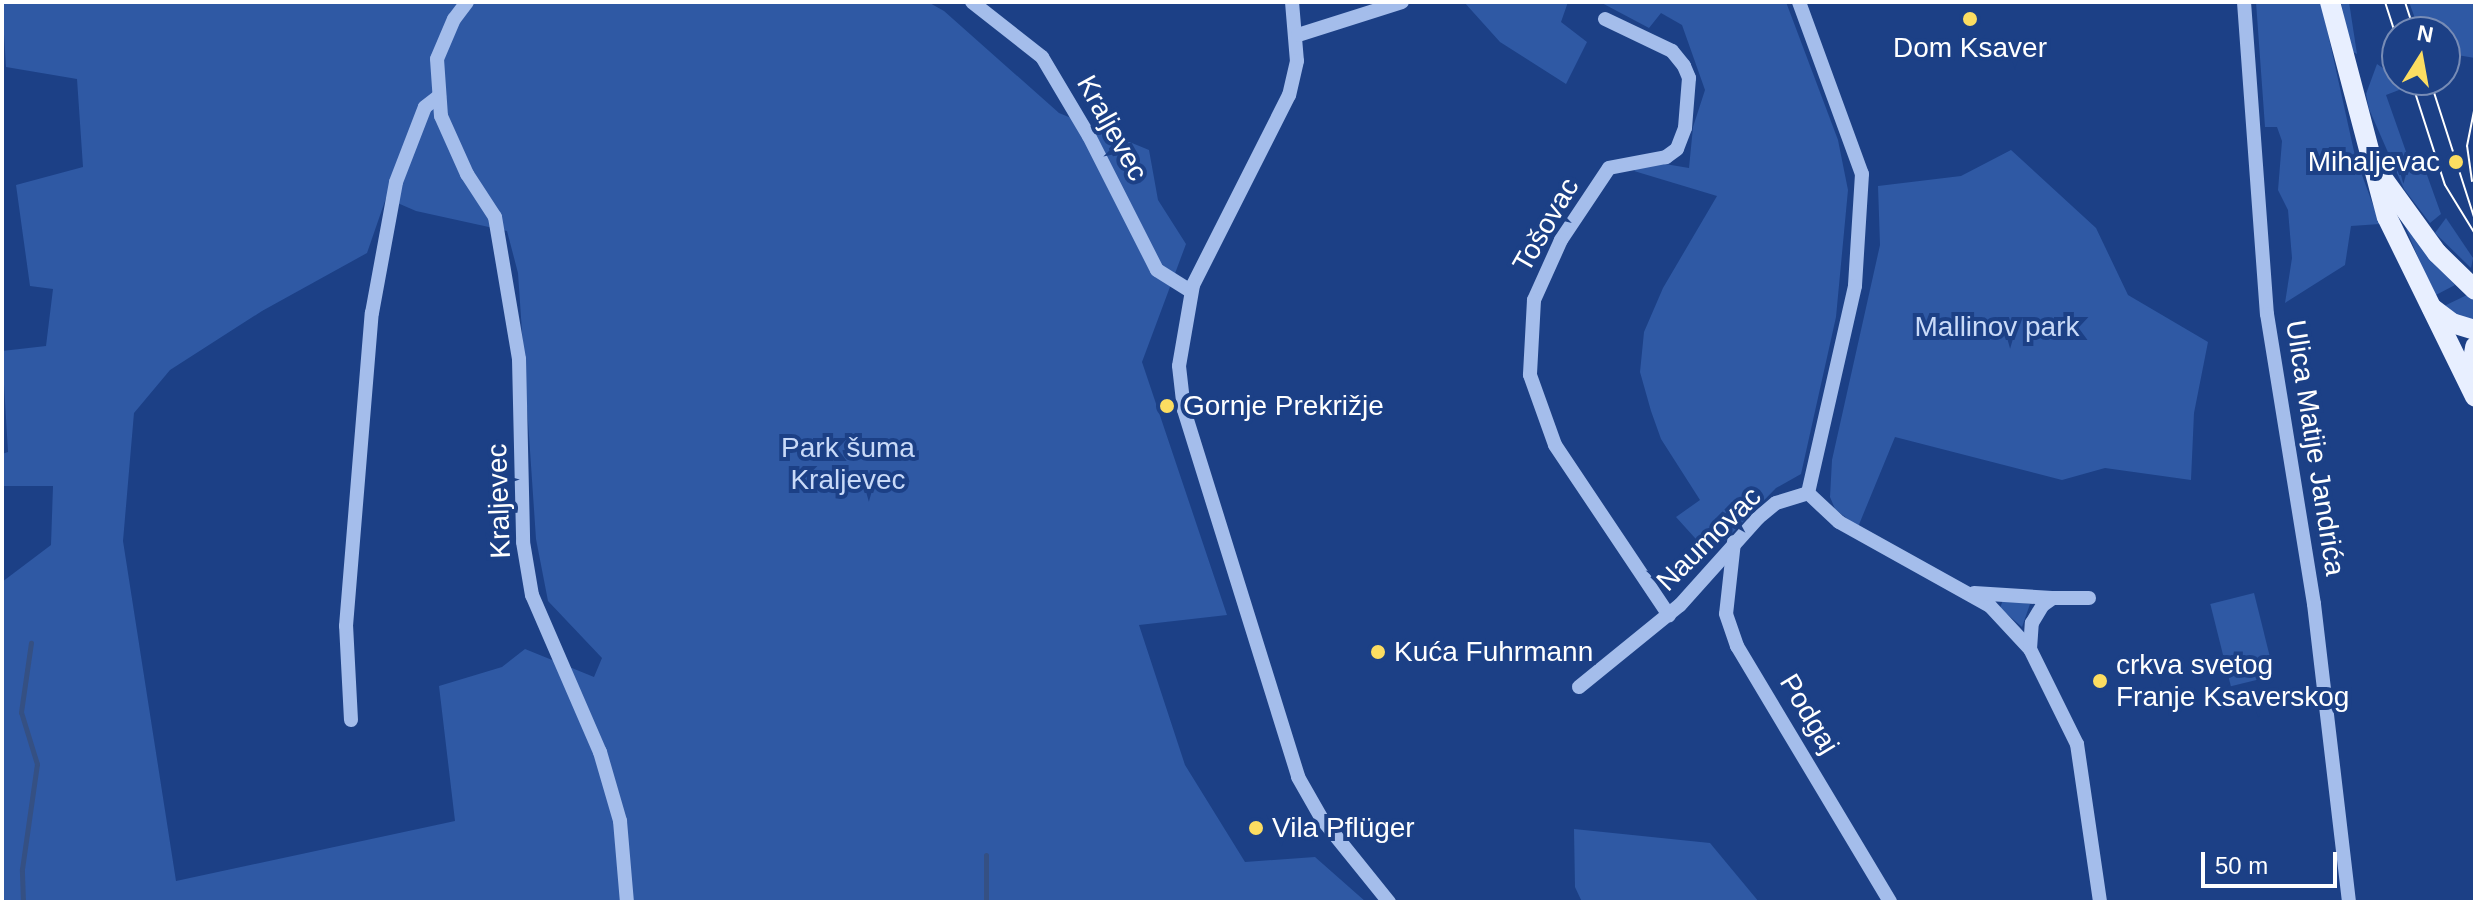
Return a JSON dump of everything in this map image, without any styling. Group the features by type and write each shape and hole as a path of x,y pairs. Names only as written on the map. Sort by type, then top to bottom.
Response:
{"main road":[{"path":"2330,2 2393,231 2472,391"},
{"path":"2375,166 2437,253 2475,290"},
{"path":"2429,306 2452,323 2475,330"},
{"path":"2472,391 2475,347"}],"street":[{"name":"Kraljevec","path":"467,2 454,19 437,59 441,116 467,174 495,217 504,255 519,359 523,542 532,595 600,752 620,821 627,902"},
{"name":"Kraljevec","path":"972,2 1042,57 1089,136 1157,270 1191,291"},
{"path":"1292,2 1298,35 1297,61 1282,114 1191,291 1179,366 1184,410 1298,777 1322,819 1389,902"},
{"path":"1298,35 1402,2"},
{"path":"1799,2 1862,174 1855,286 1808,493"},
{"name":"Ulica Matije Jandrića","path":"2244,2 2267,314 2314,604 2349,902"},
{"name":"Tošovac","path":"1605,19 1672,51 1684,66 1689,78 1685,128 1677,149 1666,157 1609,168 1561,240 1534,300 1530,375 1555,445 1669,615"},
{"path":"351,720 346,626 372,313 396,182 425,107 439,96"},
{"name":"Naumovac","path":"1579,687 1669,615 1734,542 1776,503 1808,493 1839,522 1967,592 2002,616 2030,649 2077,744 2100,902"},
{"name":"Podgaj","path":"1734,542 1726,614 1737,646 1890,902"},
{"name":"Naumovac","path":"1967,592 2053,598"},
{"path":"2030,649 2037,612 2053,598 2089,598"}],"green space":[{"name":"Park šuma Kraljevec","path":"2,2 928,2 944,11 1059,113 1149,150 1158,200 1186,244 1142,362 1227,615 1139,625 1185,765 1245,862 1315,857 1366,902 2,902 2,582 51,545 53,486 2,486 2,454 8,452 2,351 46,346 53,289 30,286 16,185 83,167 77,79 6,67","holes":["386,198 416,211 507,231 518,273 536,539 548,601 602,658 594,677 525,649 502,667 439,686 455,821 176,881 123,541 134,413 170,370 262,311 367,253"]},
{"path":"1464,2 1568,2 1561,22 1587,42 1566,84 1500,42"},
{"path":"1600,2 1786,2 1838,140 1848,190 1836,317 1801,474 1776,488 1702,564 1675,584 1704,548 1676,517 1700,500 1661,439 1651,411 1640,372 1644,332 1663,288 1717,196 1634,171 1647,161 1689,168 1693,127 1705,90 1682,25 1661,13 1649,28"},
{"path":"2256,2 2321,2 2355,156 2380,224 2351,226 2345,265 2285,303 2292,258 2288,210 2278,190 2282,141 2277,127 2265,127"},
{"path":"2341,2 2349,2 2357,54 2351,51"},
{"path":"2409,2 2475,2 2475,58 2461,56 2461,16 2414,16"},
{"path":"2377,64 2381,67 2381,96 2386,96 2410,163 2422,161 2441,214 2430,223 2404,189 2369,109 2366,94"},
{"name":"Mallinov park","path":"2011,150 2096,228 2128,295 2208,342 2194,413 2191,480 2105,468 2062,480 1895,437 1858,527 1835,509 1830,497 1832,460 1880,245 1878,186 1961,176"},
{"path":"2446,218 2473,258 2471,268 2435,233"},
{"path":"2405,226 2455,285 2434,296"},
{"path":"2467,295 2475,301 2475,323 2442,307"},
{"path":"2254,593 2275,675 2231,686 2210,604"},
{"path":"2003,600 2030,604 2022,627 2000,608"},
{"path":"1574,829 1710,843 1759,902 1582,902 1575,887"}],"waterway":[{"path":"23,902 22,869 37,764 21,712 31,643"},
{"path":"986,855 986,902"}],"tram line":[{"path":"2385,2 2390,16"},
{"path":"2405,2 2410,16"},
{"path":"2416,96 2445,185 2475,234"},
{"path":"2435,96 2475,220"},
{"path":"2472,181 2467,146 2475,106"}],"place":[{"name":"Dom Ksaver","path":"1970,19"},
{"name":"Mihaljevac","path":"2456,162"},
{"name":"Gornje Prekrižje","path":"1167,406"},
{"name":"Kuća Fuhrmann","path":"1378,652"},
{"name":"crkva svetog Franje Ksaverskog","path":"2100,681"},
{"name":"Vila Pflüger","path":"1256,828"}]}
